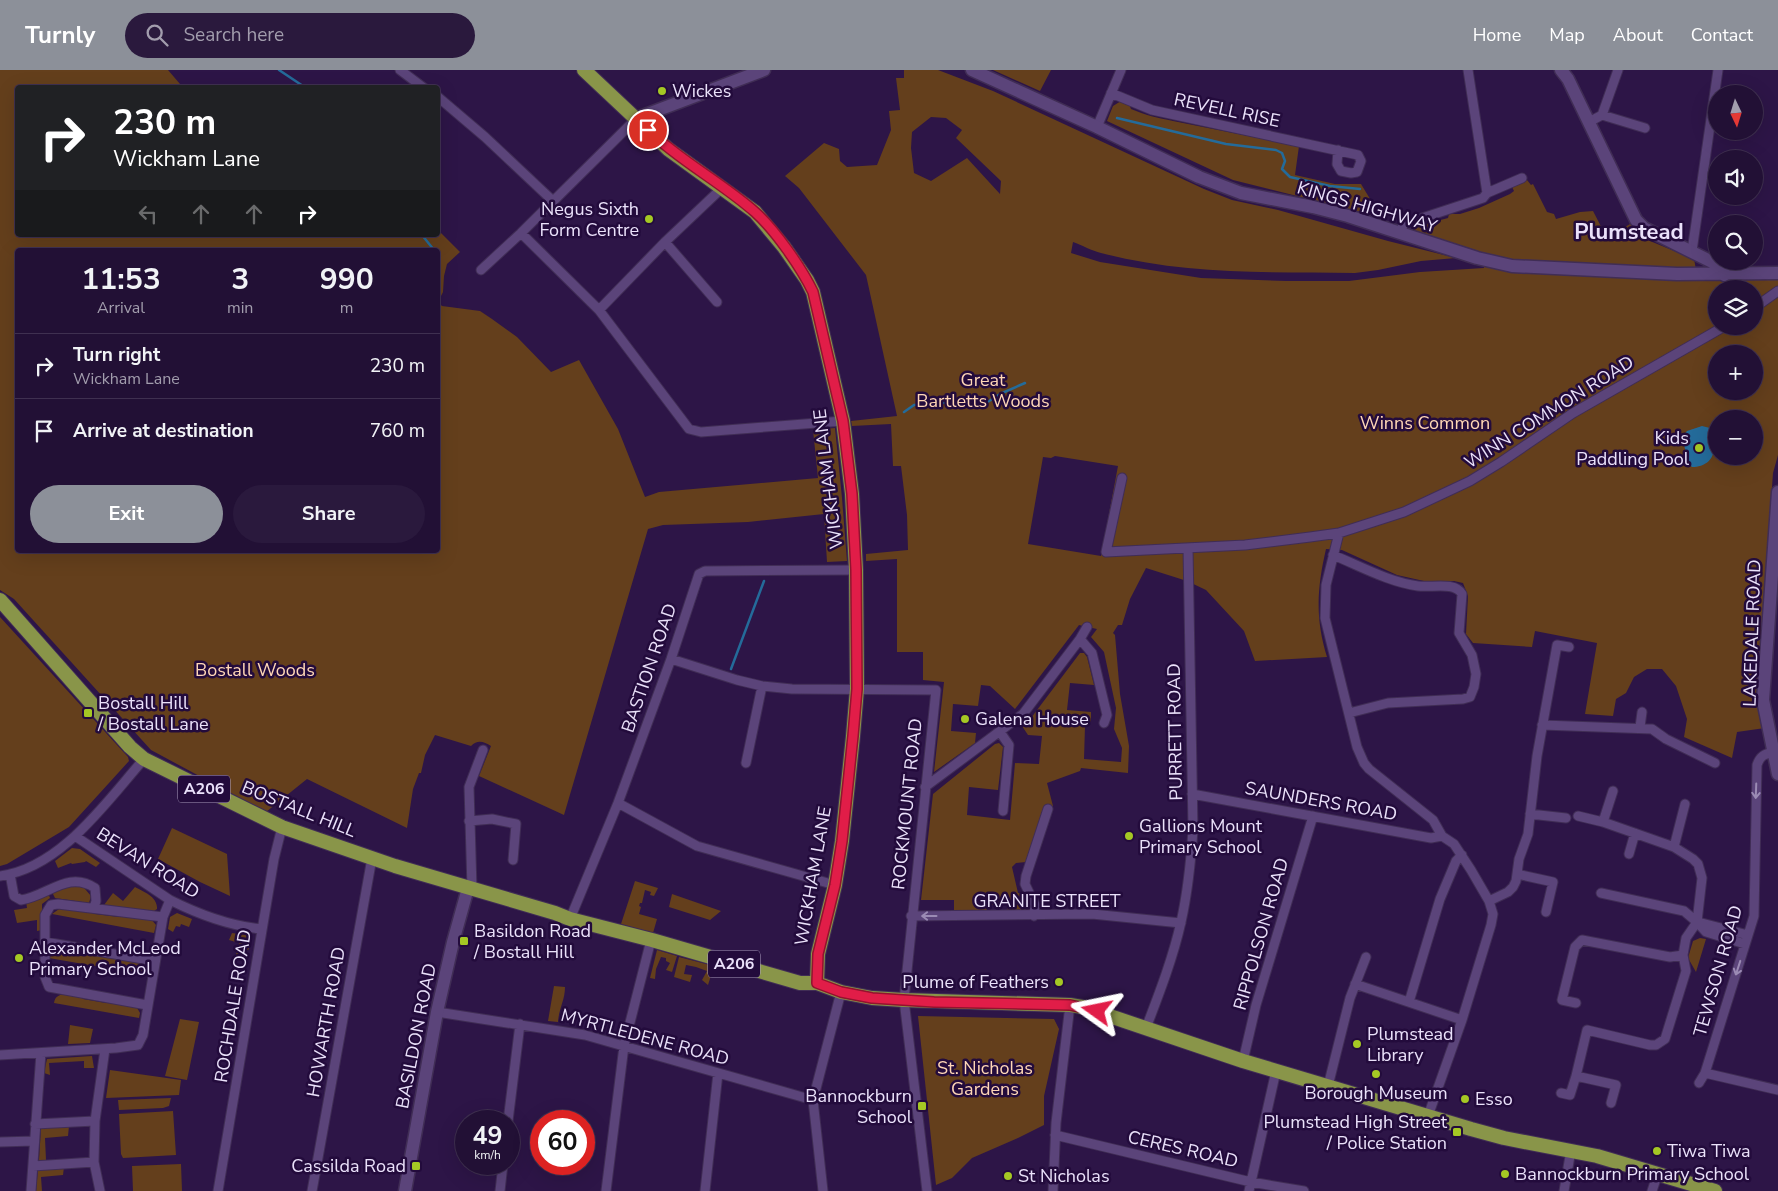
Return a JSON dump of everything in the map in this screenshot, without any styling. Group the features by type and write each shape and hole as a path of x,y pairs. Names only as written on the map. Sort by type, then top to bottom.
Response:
{"main road":[{"name":"WICKHAM LANE","path":"584,70 668,149 755,212 807,280 815,300 843,421 852,494 856,570 857,689 842,841 835,885 818,954 817,983"},
{"name":"BOSTALL HILL","path":"0,600 130,747 144,759 282,827 470,889 570,919 651,940"},
{"name":"A206","path":"651,940 800,983 817,983 841,992 904,1000 1070,1005 1097,1011 1243,1062 1428,1116 1504,1138 1592,1155 1715,1191"}],"street":[{"path":"400,70 420,85"},
{"path":"481,270 637,118 764,70"},
{"name":"KINGS HIGHWAY","path":"972,70 1024,92 1199,177 1228,189 1313,207 1494,263 1512,266 1677,274 1778,273"},
{"path":"1097,126 1121,70"},
{"path":"1468,70 1487,193"},
{"path":"1561,70 1568,79 1636,220 1644,228 1658,236 1718,265 1724,275"},
{"path":"1589,122 1602,115 1618,70"},
{"path":"1692,251 1718,70"},
{"name":"REVELL RISE","path":"1111,93 1152,110 1338,150"},
{"path":"440,99 553,201"},
{"path":"1602,115 1645,128"},
{"path":"1399,233 1404,224 1483,198 1487,193 1522,178"},
{"path":"599,310 665,242 722,188"},
{"path":"521,233 599,310 689,429 701,432 843,421"},
{"path":"665,242 717,302"},
{"path":"1763,302 1778,291"},
{"name":"WINN COMMON ROAD","path":"1122,478 1106,552 1275,542 1339,533 1404,512 1470,482 1572,413 1709,335"},
{"name":"LAKEDALE ROAD","path":"1778,492 1774,577 1763,700 1778,774"},
{"path":"1339,533 1326,585 1325,618 1357,747 1364,763 1369,769 1433,820 1442,836 1454,844 1489,901 1492,919 1462,1020 1428,1116"},
{"name":"PURRETT ROAD","path":"1146,1028 1168,970 1181,922 1192,852 1188,548"},
{"path":"1333,555 1404,583 1454,587 1460,590 1462,594 1460,633 1472,655 1475,668 1474,687 1470,697 1456,700 1388,703 1349,713"},
{"name":"BASTION ROAD","path":"570,919 618,803 671,659 699,574 705,571 856,570"},
{"path":"926,787 1023,714 1080,640 1087,627"},
{"path":"1080,640 1092,653 1107,715 1104,723"},
{"path":"1489,901 1499,897 1513,887 1519,859 1528,834 1545,689 1557,645 1569,648"},
{"path":"671,659 762,686 792,689 857,689"},
{"path":"746,763 762,686"},
{"name":"ROCKMOUNT ROAD","path":"857,689 936,690 904,1000 927,1191"},
{"path":"1640,727 1642,712"},
{"path":"1542,725 1640,727 1652,729 1666,739 1715,763"},
{"path":"1000,732 1010,745 1003,811"},
{"path":"470,889 468,788 483,750"},
{"name":"TEWSON ROAD","path":"1704,1073 1754,916 1757,765 1765,754 1774,752"},
{"path":"94,908 96,901 95,888 83,881 72,881 21,900 14,896 5,875 25,869 41,861 75,836 144,759"},
{"path":"1603,822 1613,791"},
{"name":"SAUNDERS ROAD","path":"1192,794 1431,838 1442,836"},
{"path":"618,803 697,846 835,885"},
{"path":"1674,847 1685,804"},
{"path":"1034,916 1035,905 1025,884 1026,876 1048,809"},
{"path":"1530,814 1566,818"},
{"name":"RIPPOLSON ROAD","path":"1243,1062 1256,1005 1313,816"},
{"path":"1561,1093 1570,1095 1587,1030 1650,1045 1656,1045 1665,1039 1686,971 1683,955 1686,938 1697,922 1702,878 1701,871 1693,858 1674,847 1603,822 1578,816"},
{"path":"469,821 492,819 516,824 513,860"},
{"name":"ROCHDALE ROAD","path":"218,1191 274,859 282,827"},
{"path":"1629,854 1635,833"},
{"name":"BEVAN ROAD","path":"75,836 170,900 213,920 262,929"},
{"path":"1408,1002 1440,899 1456,861 1462,855"},
{"name":"HOWARTH ROAD","path":"312,1191 372,858"},
{"path":"1517,874 1553,882 1546,912"},
{"name":"BASILDON ROAD","path":"405,1191 437,1012 452,942 470,889"},
{"path":"1601,893 1684,911 1706,932 1745,944"},
{"path":"0,1055 105,1049 129,1047 138,1044 143,1035 162,917 170,900"},
{"path":"147,1005 50,987 44,977 45,915 51,906 58,904 162,917"},
{"name":"GRANITE STREET","path":"912,916 1092,914 1181,922"},
{"path":"1697,922 1748,935"},
{"path":"606,1191 624,1046 651,940"},
{"path":"1576,1003 1562,1000 1576,947 1582,940 1670,957 1683,955"},
{"path":"44,942 155,961"},
{"path":"1328,1086 1355,984 1366,957"},
{"path":"1355,984 1462,1020"},
{"path":"823,1191 813,1100 841,992"},
{"path":"1053,1191 1060,1075 1070,1005"},
{"name":"MYRTLEDENE ROAD","path":"437,1012 572,1032 813,1100"},
{"path":"509,1110 520,1024"},
{"path":"100,1191 94,1162 95,1121 105,1049"},
{"path":"31,1191 41,1053"},
{"path":"1249,1191 1276,1071"},
{"path":"705,1191 718,1073"},
{"path":"1699,1083 1704,1073 1778,1090"},
{"path":"1576,1076 1620,1086 1612,1103"},
{"path":"36,1124 95,1121"},
{"name":"CERES ROAD","path":"1055,1136 1251,1182 1304,1191"},
{"path":"0,1142 34,1141"},
{"path":"1564,1191 1571,1150"},
{"path":"33,1166 94,1162"},
{"path":"1652,1191 1658,1173"},
{"path":"500,1191 502,1175"}],"green space":[{"name":"Bostall Woods","path":"0,70 168,70 182,85 15,85 15,237 440,237 440,232 460,252 447,264 443,292 440,298 440,248 15,248 15,553 440,553 440,304 442,306 480,311 517,337 551,372 579,360 618,429 645,497 659,492 818,478 813,430 835,428 847,561 827,562 824,514 748,522 663,525 648,529 564,815 479,776 491,746 479,742 471,746 435,735 425,755 421,773 419,773 413,789 407,828 307,779 266,812 151,750 14,599 0,590"},
{"path":"904,70 938,70 993,91 1204,189 1232,200 1278,210 1456,258 1421,261 1355,273 1228,271 1196,269 1132,260 1098,252 1073,242 1071,253 1100,262 1201,278 1286,281 1349,281 1420,272 1484,268 1484,253 1413,230 1422,225 1448,218 1449,214 1460,214 1479,208 1510,194 1514,191 1512,187 1516,182 1527,180 1531,185 1533,184 1547,212 1554,214 1556,219 1580,212 1593,211 1607,238 1630,224 1645,239 1694,259 1698,280 1778,279 1778,455 1773,473 1757,699 1765,728 1737,732 1732,758 1684,737 1687,719 1676,686 1662,669 1647,669 1634,677 1626,693 1616,699 1613,716 1585,714 1597,643 1535,631 1532,647 1473,643 1466,634 1468,596 1463,583 1454,581 1424,581 1397,575 1342,550 1326,549 1319,590 1319,616 1327,657 1255,661 1244,631 1206,590 1187,581 1146,568 1130,599 1122,625 1118,625 1113,633 1115,635 1120,694 1129,746 1128,773 1081,768 1080,771 1047,783 1053,806 1044,807 1026,862 1016,863 1012,867 1018,893 1025,893 1031,906 1027,911 1008,912 1007,905 987,905 987,912 954,912 954,900 921,900 933,794 995,744 999,743 1003,747 998,790 969,787 967,815 1010,820 1015,763 1039,764 1042,736 1028,735 1022,726 1031,718 1080,653 1084,653 1087,657 1094,685 1070,683 1067,710 1091,712 1091,721 1085,726 1084,759 1121,762 1122,748 1114,729 1116,708 1104,652 1091,637 1097,629 1079,625 1015,709 990,686 981,685 978,706 953,704 951,731 976,733 975,743 934,772 944,682 923,680 923,652 897,652 897,559 866,561 866,554 908,550 907,515 901,466 893,466 891,424 852,426 851,421 897,416 866,275 799,188 785,176 824,143 839,149 840,161 847,167 877,165 891,130 889,111 900,110 896,78 904,78","holes":["931,117 946,118 962,130 956,138 1001,181 1000,194 967,158 931,181 914,173 911,148 912,132","1055,456 1118,466 1101,556 1028,544 1043,457 1051,458"]},
{"path":"993,70 1051,70 1040,91"},
{"path":"1121,101 1129,104 1131,109 1141,113 1299,146 1295,175 1335,184 1361,184 1381,217 1233,180 1107,121 1113,106"},
{"path":"0,617 128,757 129,761 69,827 7,864 0,866"},
{"path":"172,828 227,854 230,896 158,859"},
{"path":"72,848 80,849 100,863 96,867 86,861 71,863 58,868 55,861"},
{"path":"635,881 658,888 654,896 650,895 651,892 645,890 642,903 639,906 641,907 639,914 657,919 653,933 621,924"},
{"path":"80,883 91,896 89,903 55,898 52,892"},
{"path":"135,887 153,898 157,909 154,911 104,905 113,893 123,901"},
{"path":"48,893 50,898 42,904 42,930 37,931 37,920 17,923 14,910 27,908 26,901"},
{"path":"672,894 721,911 710,920 669,907"},
{"path":"62,907 94,912 95,914 119,917 124,915 151,919 156,925 154,933 52,914"},
{"path":"177,913 192,919 189,927 181,924 180,927 176,926 173,932 168,929 170,917"},
{"path":"232,933 246,935 250,942 249,949 239,956 236,955 239,943 229,940"},
{"path":"1700,938 1706,939 1696,972 1688,958 1693,941"},
{"path":"58,947 145,963 146,975 49,958 49,950"},
{"path":"657,950 677,956 672,972 666,970 670,963 666,961 666,958 661,957 656,969 655,979 650,978"},
{"path":"679,957 714,966 708,985 702,980 707,971 696,967 686,965 684,974 692,975 690,982 674,977"},
{"path":"554,986 565,987 558,1022 548,1021"},
{"path":"67,993 81,996 83,999 106,1003 110,1001 136,1006 140,1013 139,1018 54,1003 58,996"},
{"name":"St. Nicholas Gardens","path":"918,1016 1054,1019 1059,1029 1044,1096 1044,1125 972,1158 952,1178 936,1185"},
{"path":"180,1019 199,1022 187,1080 165,1076"},
{"path":"70,1025 93,1029 90,1043 68,1044"},
{"path":"92,1056 94,1068 84,1068 84,1061 49,1063 50,1075 44,1073 47,1059"},
{"path":"110,1070 181,1080 179,1095 106,1098"},
{"path":"171,1098 169,1106 163,1108 119,1110 118,1100"},
{"path":"173,1111 176,1155 123,1158 121,1154 119,1114"},
{"path":"69,1126 68,1136 45,1138 46,1160 39,1160 41,1128"},
{"path":"181,1164 182,1191 133,1191 132,1166"},
{"path":"64,1167 63,1175 41,1177 42,1191 36,1191 38,1169"}],"water":[{"name":"Kids Paddling Pool","path":"1702,426 1708,428 1708,462 1701,466 1692,467 1687,462 1682,437 1687,431"}],"waterway":[{"path":"279,70 302,85"},
{"path":"1117,118 1226,144 1276,150 1282,153 1285,161 1282,169 1290,177 1330,186 1360,189"},
{"path":"424,237 432,248"},
{"path":"904,412 914,405 938,402 973,407 983,405 1000,394 1025,383"},
{"path":"731,669 764,581"}],"place":[{"name":"Wickes","path":"662,91"},
{"name":"Negus Sixth Form Centre","path":"649,219"},
{"name":"Kids Paddling Pool","path":"1699,448"},
{"name":"Bostall Hill / Bostall Lane","path":"88,713"},
{"name":"Galena House","path":"965,719"},
{"name":"Gallions Mount Primary School","path":"1129,836"},
{"name":"Basildon Road / Bostall Hill","path":"464,941"},
{"name":"Alexander McLeod Primary School","path":"19,958"},
{"name":"Plume of Feathers","path":"1059,982"},
{"name":"Plumstead Library","path":"1357,1044"},
{"name":"Borough Museum","path":"1376,1074"},
{"name":"Esso","path":"1465,1099"},
{"name":"Bannockburn School","path":"922,1106"},
{"name":"Plumstead High Street / Police Station","path":"1457,1132"},
{"name":"Tiwa Tiwa","path":"1657,1151"},
{"name":"Cassilda Road","path":"416,1166"},
{"name":"Bannockburn Primary School","path":"1505,1174"},
{"name":"St Nicholas","path":"1008,1176"}],"district":[{"name":"Plumstead","path":"1629,232"}],"route":[{"path":"648,130 668,149 755,212 784,246 807,280 813,292 843,421 855,536 857,689 842,841 826,928 818,954 817,983 841,992 872,998 934,1002 1070,1005 1097,1011"}],"park label":[{"name":"Great Bartletts Woods","path":"983,390"},
{"name":"Winns Common","path":"1425,423"}]}
